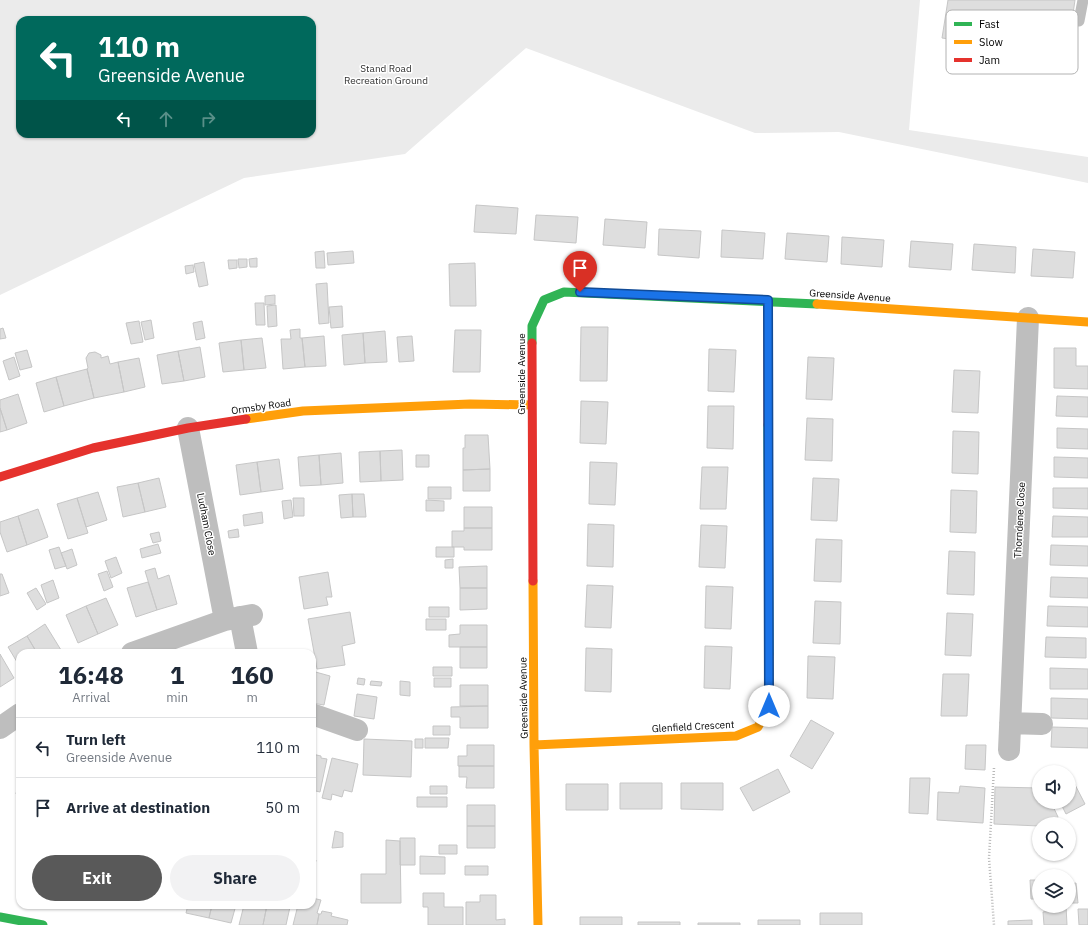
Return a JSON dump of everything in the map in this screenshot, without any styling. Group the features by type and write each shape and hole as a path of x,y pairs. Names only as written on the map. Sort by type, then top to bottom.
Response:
{"street":[{"name":"Greenside Avenue","path":"538,925 534,745 531,405 532,326 544,300 564,292 768,300 1088,322"},
{"name":"Glenfield Crescent","path":"534,745 736,736 758,727 769,706 768,300"},
{"name":"Thorndene Close","path":"1009,749 1028,318"},
{"name":"Ormsby Road","path":"0,477 93,448 188,428 303,411 470,404 531,405"},
{"name":"Ludham Close","path":"188,428 239,617 246,649"},
{"path":"144,649 239,617"},
{"path":"316,715 357,730"},
{"path":"0,728 16,717"},
{"path":"1010,723 1042,724"},
{"path":"0,917 43,925"}],"lane":[{"path":"1080,21 1083,0"}],"path":[{"path":"994,925 989,858 995,757 1009,749"}],"green space":[{"name":"Stand Road Recreation Ground","path":"0,0 920,0 909,130 1088,157 1088,183 839,132 755,133 526,48 405,154 244,178 0,295"}],"building":[{"path":"948,0 1075,0 1074,10 946,10"},
{"path":"946,13 946,39 942,38"},
{"path":"476,205 518,208 516,234 474,232"},
{"path":"536,215 578,217 576,243 534,240"},
{"path":"605,219 647,222 645,248 603,245"},
{"path":"659,229 701,231 699,258 658,255"},
{"path":"722,230 765,233 763,259 721,257"},
{"path":"787,233 829,236 827,262 785,259"},
{"path":"842,237 884,240 882,267 841,264"},
{"path":"911,241 953,244 951,270 909,267"},
{"path":"974,244 1016,247 1015,273 972,270"},
{"path":"1033,249 1075,252 1073,278 1031,276"},
{"path":"324,251 325,268 316,268 315,252"},
{"path":"353,251 354,263 328,265 327,253"},
{"path":"257,258 257,267 250,267 249,259"},
{"path":"238,259 247,259 247,267 239,268"},
{"path":"228,260 237,260 237,268 229,269"},
{"path":"204,262 208,285 199,287 194,264"},
{"path":"475,263 476,306 450,306 449,264"},
{"path":"193,265 194,272 186,274 185,266"},
{"path":"327,283 329,323 319,324 316,284"},
{"path":"275,295 275,304 265,305 265,296"},
{"path":"255,303 264,303 265,325 256,325"},
{"path":"276,305 277,326 268,327 267,306"},
{"path":"342,306 343,327 331,328 329,307"},
{"path":"151,320 154,338 145,340 141,322"},
{"path":"139,321 143,342 131,344 126,323"},
{"path":"202,321 205,338 196,340 193,323"},
{"path":"581,327 608,327 607,381 580,381"},
{"path":"3,328 6,338 0,339 0,329"},
{"path":"300,329 305,367 283,369 281,339 291,339 290,330"},
{"path":"455,330 481,330 480,372 453,372"},
{"path":"385,331 387,362 365,363 363,333"},
{"path":"363,333 365,363 344,365 342,335"},
{"path":"324,336 326,366 305,367 302,338"},
{"path":"412,336 414,361 399,362 397,337"},
{"path":"262,338 266,368 244,370 241,340"},
{"path":"241,340 244,370 223,372 219,343"},
{"path":"200,347 205,377 184,381 178,351"},
{"path":"1054,348 1076,348 1076,366 1088,366 1088,389 1054,388"},
{"path":"709,349 736,350 734,392 708,391"},
{"path":"27,350 32,367 20,370 15,353"},
{"path":"178,351 184,381 162,384 157,355"},
{"path":"95,352 101,355 101,358 108,356 110,364 118,362 124,392 94,398 86,358 89,353"},
{"path":"14,357 20,376 9,380 3,361"},
{"path":"808,357 834,358 832,400 806,399"},
{"path":"139,358 145,387 124,392 118,362"},
{"path":"87,369 94,398 64,406 56,377"},
{"path":"954,370 980,371 978,413 952,412"},
{"path":"56,377 64,406 44,412 36,383"},
{"path":"18,394 27,423 7,430 0,408 0,400"},
{"path":"1057,396 1088,397 1088,417 1056,416"},
{"path":"581,401 608,402 606,444 580,443"},
{"path":"708,406 734,406 733,449 707,448"},
{"path":"0,408 7,430 0,432"},
{"path":"807,418 833,419 832,461 805,460"},
{"path":"1057,428 1088,429 1088,449 1057,448"},
{"path":"953,431 979,432 978,474 952,473"},
{"path":"465,435 488,435 490,469 463,470 463,448 465,448"},
{"path":"402,450 403,480 381,481 380,451"},
{"path":"380,451 381,481 360,482 359,452"},
{"path":"341,453 343,483 321,485 319,455"},
{"path":"319,455 321,485 300,486 298,457"},
{"path":"416,455 429,455 429,467 416,467"},
{"path":"1054,457 1088,458 1088,478 1054,477"},
{"path":"279,459 283,489 261,492 257,462"},
{"path":"257,462 261,492 240,495 236,465"},
{"path":"590,462 617,463 615,505 589,504"},
{"path":"702,467 728,467 726,509 700,509"},
{"path":"490,469 490,491 463,491 463,470"},
{"path":"159,478 166,507 145,512 138,483"},
{"path":"813,478 839,479 837,521 811,520"},
{"path":"138,483 145,512 123,517 117,487"},
{"path":"428,487 451,487 451,499 428,499"},
{"path":"1053,488 1088,488 1088,509 1053,508"},
{"path":"951,490 977,491 976,533 950,532"},
{"path":"98,492 107,520 86,527 77,498"},
{"path":"352,494 364,494 366,517 353,517"},
{"path":"352,494 353,517 341,518 339,495"},
{"path":"77,498 88,533 68,539 57,504"},
{"path":"293,498 304,498 304,516 294,516"},
{"path":"291,500 293,517 284,519 282,501"},
{"path":"426,500 444,501 444,511 426,511"},
{"path":"464,507 492,507 492,528 464,528"},
{"path":"38,509 48,537 27,545 18,516"},
{"path":"262,512 263,523 244,526 243,515"},
{"path":"18,516 27,545 7,552 0,532 0,522"},
{"path":"1053,516 1088,517 1088,537 1052,537"},
{"path":"588,524 614,525 613,567 587,566"},
{"path":"701,525 727,526 725,568 699,567"},
{"path":"464,528 492,528 492,550 464,550 464,547 452,547 452,531 464,531"},
{"path":"238,529 239,537 229,538 228,531"},
{"path":"159,532 161,541 153,543 150,534"},
{"path":"816,539 842,540 841,582 814,581"},
{"path":"158,544 161,553 142,558 140,549"},
{"path":"1051,545 1088,546 1088,566 1050,565"},
{"path":"59,547 66,566 55,569 49,550"},
{"path":"436,547 454,547 454,557 436,557"},
{"path":"72,549 77,565 67,569 61,553"},
{"path":"949,551 975,552 974,595 947,594"},
{"path":"116,557 122,573 111,578 105,561"},
{"path":"453,559 453,568 445,568 445,560"},
{"path":"487,566 487,588 460,588 459,567"},
{"path":"155,568 158,579 169,575 177,604 157,610 145,571"},
{"path":"107,571 113,587 104,591 98,574"},
{"path":"328,572 332,597 326,597 328,605 304,609 299,577"},
{"path":"0,574 2,574 9,593 0,596"},
{"path":"1051,577 1088,578 1088,598 1050,597"},
{"path":"53,580 59,598 47,603 41,585"},
{"path":"148,582 157,610 136,617 127,588"},
{"path":"587,585 613,586 611,628 585,627"},
{"path":"706,586 733,587 731,629 705,628"},
{"path":"36,588 46,604 37,610 27,593"},
{"path":"460,588 487,588 487,609 460,610"},
{"path":"106,598 118,625 98,634 86,606"},
{"path":"815,601 841,602 840,644 813,643"},
{"path":"86,606 98,634 78,643 66,615"},
{"path":"1048,606 1088,607 1088,627 1047,626"},
{"path":"429,607 449,607 449,617 429,617"},
{"path":"350,612 355,643 342,646 345,665 317,669 316,649 313,649 308,619"},
{"path":"947,613 973,614 971,656 945,655"},
{"path":"426,619 446,619 446,630 426,630"},
{"path":"45,624 60,649 35,649 27,636"},
{"path":"460,625 487,625 487,647 449,647 449,635 460,634"},
{"path":"27,636 35,649 16,649 16,660 8,647"},
{"path":"1046,637 1086,638 1086,658 1045,657"},
{"path":"705,646 732,647 730,689 704,688"},
{"path":"460,647 487,647 487,668 460,668"},
{"path":"586,648 612,649 611,692 585,691"},
{"path":"0,654 14,678 0,687"},
{"path":"808,656 835,657 833,699 807,698"},
{"path":"433,667 452,667 452,676 433,676"},
{"path":"1050,668 1088,669 1088,689 1050,689"},
{"path":"316,672 330,676 324,705 316,704"},
{"path":"943,674 969,674 967,716 941,716"},
{"path":"358,678 365,679 364,685 357,684"},
{"path":"434,678 451,678 451,687 434,687"},
{"path":"371,681 382,682 381,686 370,685"},
{"path":"400,681 410,682 410,696 400,695"},
{"path":"460,685 488,685 488,706 460,706"},
{"path":"357,694 377,697 374,719 354,716"},
{"path":"1051,698 1088,699 1088,719 1051,718"},
{"path":"488,706 488,728 460,728 460,717 451,717 451,707"},
{"path":"811,720 834,733 812,769 790,756"},
{"path":"433,726 450,726 450,735 433,735"},
{"path":"1052,727 1088,728 1088,748 1051,747"},
{"path":"425,738 449,738 448,748 425,748"},
{"path":"364,739 412,741 411,777 363,775"},
{"path":"415,739 423,739 423,748 415,748"},
{"path":"467,745 494,745 494,766 458,766 458,756 467,756"},
{"path":"966,745 986,745 985,770 965,769"},
{"path":"316,755 327,759 320,792 316,791"},
{"path":"332,758 358,764 352,792 344,790 342,797 332,794 331,800 322,798"},
{"path":"459,766 494,766 494,788 466,788 467,777 459,777"},
{"path":"778,769 790,792 753,811 740,788"},
{"path":"910,778 930,778 928,814 909,813"},
{"path":"620,783 662,783 662,809 620,809"},
{"path":"681,783 723,783 723,810 681,809"},
{"path":"566,784 608,784 608,810 566,810"},
{"path":"430,786 447,786 447,794 430,794"},
{"path":"960,786 985,788 983,823 937,820 938,792 959,793"},
{"path":"995,787 1032,788 1032,809 1054,809 1058,817 1032,817 1032,826 994,824"},
{"path":"1076,787 1085,804 1076,809"},
{"path":"417,797 447,797 447,807 417,807"},
{"path":"467,805 495,805 495,826 467,826"},
{"path":"1064,809 1076,809 1066,814"},
{"path":"467,826 495,826 495,848 467,848"},
{"path":"335,831 343,833 343,847 332,848"},
{"path":"400,838 415,838 415,865 400,865"},
{"path":"386,840 400,841 401,903 361,903 361,874 386,874"},
{"path":"439,845 457,845 457,854 439,854"},
{"path":"420,856 445,857 445,874 420,874"},
{"path":"465,866 488,866 488,875 465,875"},
{"path":"1030,880 1032,880 1032,899"},
{"path":"1076,883 1078,903 1076,903"},
{"path":"423,893 444,893 444,907 463,907 463,925 428,925 428,907 423,907"},
{"path":"480,895 496,895 496,920 505,919 505,925 466,925 466,902 480,902"},
{"path":"316,899 321,900 317,913 319,914 317,925 293,925 297,909 316,909"},
{"path":"187,909 211,909 209,918 186,913"},
{"path":"211,909 235,909 231,923 209,918"},
{"path":"243,909 266,909 263,925 239,925"},
{"path":"266,909 290,909 286,925 263,925"},
{"path":"1078,909 1088,909 1088,925 1079,925"},
{"path":"322,911 332,913 331,916 348,920 347,925 317,925 319,914 321,914"},
{"path":"820,913 862,913 862,925 820,925"},
{"path":"1043,913 1066,913 1067,925 1044,925"},
{"path":"580,917 622,917 622,925 580,925"},
{"path":"758,920 800,920 800,925 758,925"},
{"path":"1032,920 1032,925 1008,925 1008,921"},
{"path":"638,922 680,922 680,925 638,925"},
{"path":"698,923 740,923 740,925 698,925"}],"traffic: fast":[{"path":"532,343 532,326 544,300 564,292 817,304"},
{"path":"768,425 769,654"},
{"path":"0,917 43,925"}],"traffic: slow":[{"path":"817,304 1088,322"},
{"path":"246,419 303,411 470,404 531,405"},
{"path":"533,581 534,745 538,925"},
{"path":"534,745 736,736 758,727 769,706 769,654"}],"traffic: jam":[{"path":"768,301 768,425"},
{"path":"532,343 533,581"},
{"path":"0,477 93,448 188,428 246,419"}],"route":[{"path":"580,292 768,300 769,706"}]}
